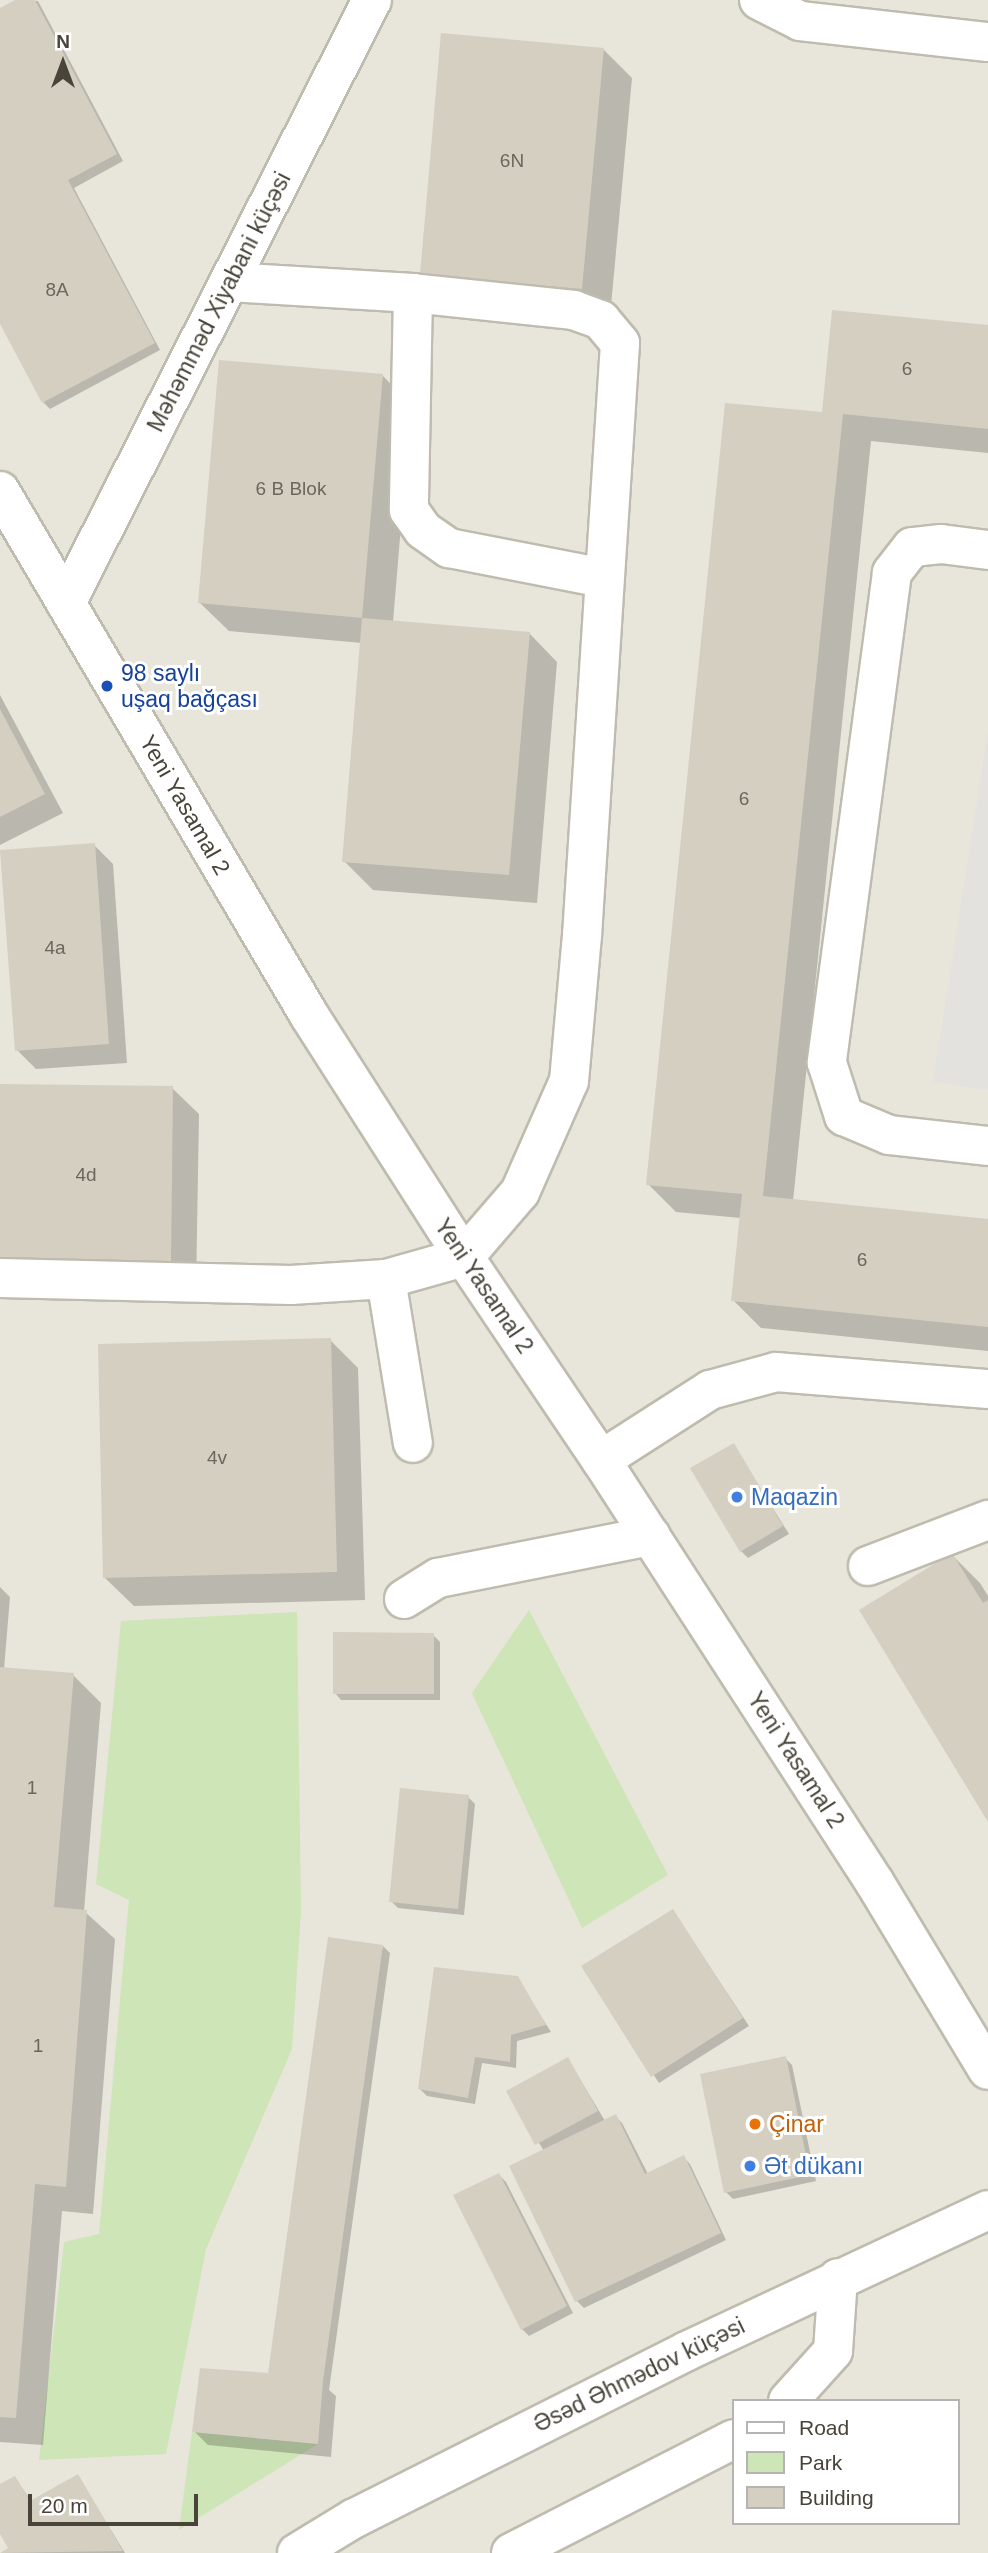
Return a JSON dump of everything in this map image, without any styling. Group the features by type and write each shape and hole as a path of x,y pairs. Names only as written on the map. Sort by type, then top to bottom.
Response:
{"street":[{"name":"Məhəmməd Xiyabani küçəsi","path":"66,603 372,0"},
{"path":"759,0 800,21 988,42"},
{"path":"0,1278 291,1285 386,1279 464,1257 520,1192 569,1081 582,936 620,343 601,320 574,310 413,293 229,282"},
{"path":"413,293 409,510 423,530 449,548 604,578"},
{"name":"Yeni Yasamal 2","path":"0,491 309,1015 464,1257 601,1460 875,1883 988,2070"},
{"path":"988,550 941,544 912,547 892,573 827,1063 844,1116 889,1135 988,1146"},
{"path":"386,1279 413,1443"},
{"path":"601,1460 710,1390 776,1372 988,1389"},
{"path":"868,1566 988,1520"},
{"path":"404,1599 438,1578 650,1536"},
{"name":"Əsəd Əhmədov küçəsi","path":"297,2553 365,2513 838,2278 988,2210"},
{"path":"790,2399 833,2351 838,2278"},
{"path":"512,2553 732,2441"}],"shaded area":[{"path":"0,0 988,0 988,2553 0,2553"},
{"path":"988,731 988,1090 933,1082"}],"green space":[{"path":"529,1610 668,1875 582,1928 472,1693"},
{"path":"297,1612 301,1911 292,2049 206,2249 166,2454 39,2460 64,2242 99,2234 129,1900 96,1884 121,1621"},
{"path":"192,2432 318,2444 179,2530"}],"building":[{"path":"15,0 35,0 117,154 68,180 155,343 42,403 0,324 0,8"},
{"path":"441,33 604,48 582,289 420,275"},
{"path":"832,310 988,325 988,429 843,414 763,1196 988,1219 988,1327 731,1301 742,1194 646,1185 725,403 822,412"},
{"path":"219,360 383,374 362,618 198,603"},
{"path":"362,618 530,632 509,875 342,862"},
{"path":"0,709 45,794 0,817"},
{"path":"95,843 109,1044 15,1051 0,850"},
{"path":"0,1084 173,1086 171,1266 0,1264"},
{"path":"331,1338 337,1572 103,1578 98,1344"},
{"name":"Maqazin","path":"734,1443 783,1526 740,1552 690,1468"},
{"path":"952,1553 983,1603 988,1600 988,1822 859,1610"},
{"path":"333,1632 434,1633 434,1694 333,1694"},
{"path":"0,1667 74,1673 54,1907 87,1910 66,2187 35,2184 16,2418 0,2417"},
{"path":"400,1788 469,1795 458,1909 389,1902"},
{"path":"673,1909 743,2018 651,2077 581,1966"},
{"path":"328,1937 383,1945 323,2381 318,2444 192,2432 200,2368 268,2373"},
{"path":"434,1967 518,1976 546,2025 511,2035 510,2062 475,2057 468,2098 418,2089"},
{"name":"Çinar","path":"786,2056 810,2175 724,2193 700,2074"},
{"path":"568,2057 598,2111 535,2145 506,2091"},
{"path":"616,2114 645,2174 684,2155 721,2233 575,2302 509,2166"},
{"path":"499,2173 567,2306 521,2330 453,2195"},
{"path":"78,2474 123,2551 0,2553 8,2548 0,2534 0,2484 15,2476 30,2501"}],"place":[{"name":"98 saylı uşaq bağçası","path":"107,686"},
{"name":"Maqazin","path":"737,1497"},
{"name":"Çinar","path":"755,2124"},
{"name":"Ət dükanı","path":"750,2166"}]}
